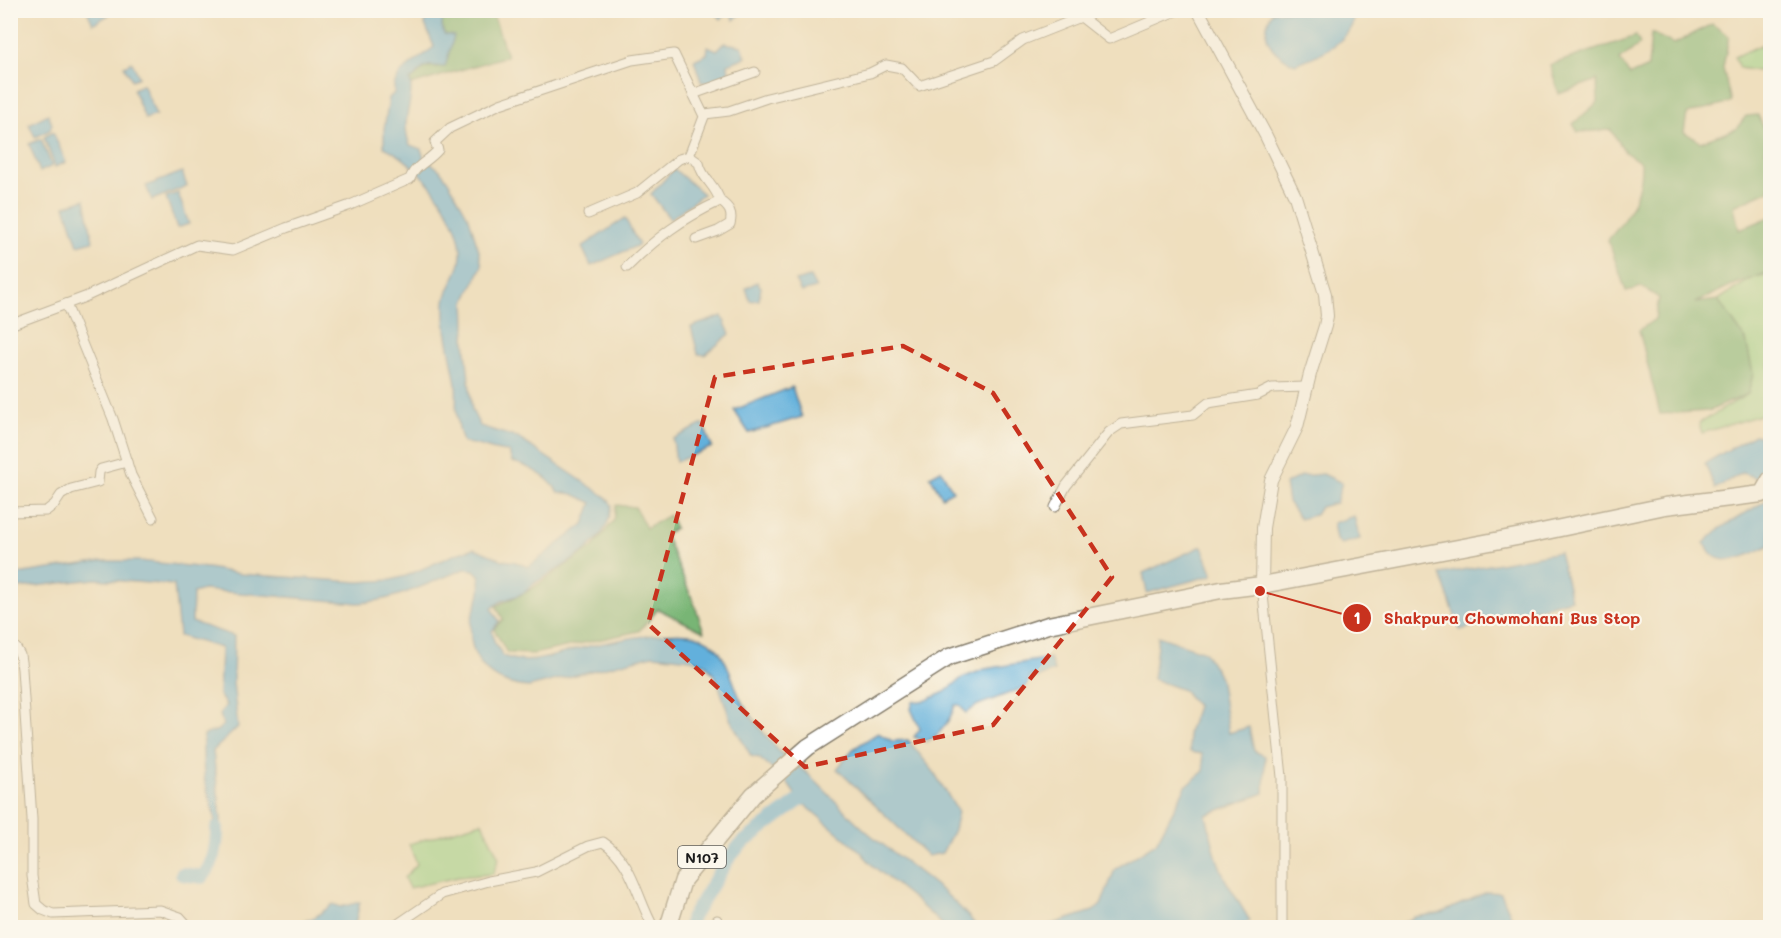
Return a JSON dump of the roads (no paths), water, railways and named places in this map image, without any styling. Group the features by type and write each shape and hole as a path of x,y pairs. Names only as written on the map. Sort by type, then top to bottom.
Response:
{"highway":[{"name":"N107","path":"668,927 683,880 753,795 808,747 949,657 1048,625 1221,590 1262,585 1532,534 1665,506 1762,494 1770,480"}],"main road":[{"path":"1198,10 1295,196 1325,294 1327,316 1325,326 1306,387 1297,427 1271,480 1263,528 1262,585"}],"street":[{"path":"705,114 729,111 767,98 870,73 886,65 903,69 919,86 994,61 1023,40 1081,17 1109,39 1178,10"},
{"path":"10,325 86,297 197,245 233,250 348,206 410,179 412,172 431,159 438,150 435,142 450,128 500,104 633,60 674,54 705,114"},
{"path":"693,94 755,72"},
{"path":"588,214 637,193 679,159 689,156 702,127 705,114"},
{"path":"689,156 699,163 701,172 717,189 720,201 727,205 732,216 730,224 696,239"},
{"path":"627,267 645,249 682,220 720,201"},
{"path":"66,304 113,419 131,475 153,518"},
{"path":"1055,507 1066,486 1109,432 1121,424 1193,415 1208,403 1258,395 1272,388 1306,387"},
{"path":"10,512 46,511 56,504 61,495 71,489 98,482 101,469 127,462"},
{"path":"1262,585 1282,777 1282,927"},
{"path":"10,649 16,648 20,655 22,669 32,831 32,876 36,904 53,914 160,910 180,917 190,927"},
{"path":"392,927 442,894 489,881 536,872 588,846 603,842 626,865 654,927"},
{"path":"1766,927 1770,924"}],"water":[{"path":"1356,10 1354,21 1342,39 1316,56 1295,64 1279,55 1269,43 1267,28 1273,11"},
{"path":"87,11 107,11 109,15 93,24"},
{"path":"425,11 443,11 444,34 454,36 445,67 425,67 410,80 411,96 406,127 410,145 421,149 424,158 440,170 448,181 469,218 479,251 482,266 465,302 465,340 472,410 480,426 518,438 606,497 612,505 603,532 584,552 525,592 495,605 492,609 499,621 492,631 494,641 503,656 522,661 540,659 604,643 668,634 694,635 706,640 722,655 744,706 781,753 809,775 871,835 954,901 977,927 945,927 805,805 786,781 759,758 751,756 730,719 716,677 705,664 691,659 653,655 529,687 516,685 493,676 478,659 471,636 471,622 480,591 480,576 474,570 465,569 400,595 358,603 203,590 193,593 192,622 234,636 233,682 238,727 213,751 222,845 212,845 215,822 205,782 203,746 204,735 218,730 223,725 220,714 226,705 219,695 221,648 179,636 174,585 95,579 11,589 11,575 102,561 139,561 241,574 359,582 391,580 406,576 474,548 528,567 584,524 592,503 573,494 558,492 538,473 512,462 509,452 463,443 462,440 457,419 456,384 446,331 445,312 446,296 460,261 459,239 446,208 423,177 397,154 384,147 384,129 389,98 394,93 394,85 400,73 434,47 425,24"},
{"path":"714,11 743,11 734,20 730,13 721,19"},
{"path":"724,43 742,46 746,57 728,64 729,74 711,83 701,82 694,60 707,54 708,46 717,50"},
{"path":"132,62 139,77 132,80 124,66"},
{"path":"143,84 156,115 145,119 133,89"},
{"path":"48,114 52,124 50,130 35,137 29,124"},
{"path":"53,132 66,162 55,167 44,137"},
{"path":"41,139 52,166 40,172 29,144"},
{"path":"674,169 703,194 670,219 651,194"},
{"path":"182,172 187,186 152,200 146,186"},
{"path":"178,193 189,224 177,228 166,197"},
{"path":"85,199 93,241 78,245 65,206"},
{"path":"625,218 639,245 591,266 582,247"},
{"path":"810,277 816,288 801,292 795,281"},
{"path":"757,282 761,287 759,300 750,301 746,288"},
{"path":"722,316 730,334 705,355 698,354 691,327"},
{"path":"792,387 802,417 749,433 734,410"},
{"path":"703,424 712,447 676,462 673,439"},
{"path":"1754,435 1760,436 1762,446 1763,464 1760,479 1742,473 1715,489 1705,463"},
{"path":"941,470 953,491 942,497 930,476"},
{"path":"1323,474 1342,483 1336,503 1320,507 1315,515 1300,519 1288,502 1285,484 1301,476"},
{"path":"1767,500 1770,509 1770,545 1750,555 1733,559 1719,559 1712,554 1704,543 1719,529"},
{"path":"1354,516 1360,539 1341,544 1336,540 1333,523"},
{"path":"1202,546 1213,575 1147,593 1143,573"},
{"path":"1559,552 1571,599 1460,630 1440,574"},
{"path":"1158,636 1205,652 1220,677 1229,733 1249,727 1254,751 1265,756 1264,793 1206,815 1216,856 1225,879 1250,921 1236,928 1043,927 1093,911 1101,905 1115,869 1156,843 1186,786 1204,771 1202,754 1190,752 1188,733 1197,706 1183,690 1153,679"},
{"path":"1050,658 1054,671 1037,678 1031,676 1026,687 978,705 966,713 960,705 955,705 945,726 937,735 927,742 914,737 920,729 911,709 913,702 927,700 945,692 962,678 985,669"},
{"path":"878,733 892,741 908,740 934,772 958,812 954,830 942,853 928,856 837,769 853,749"},
{"path":"1487,892 1501,893 1516,927 1396,927 1414,917 1441,913"},
{"path":"360,902 355,924 366,924 367,927 306,927 305,921 333,904 341,907"}],"waterway":[{"path":"690,928 691,919 728,859 741,844 800,800 803,794"},
{"path":"182,874 202,877 206,872 214,854 217,828"}],"place":[{"name":"Shakpura Chowmohani Bus Stop","path":"1260,591"}]}
